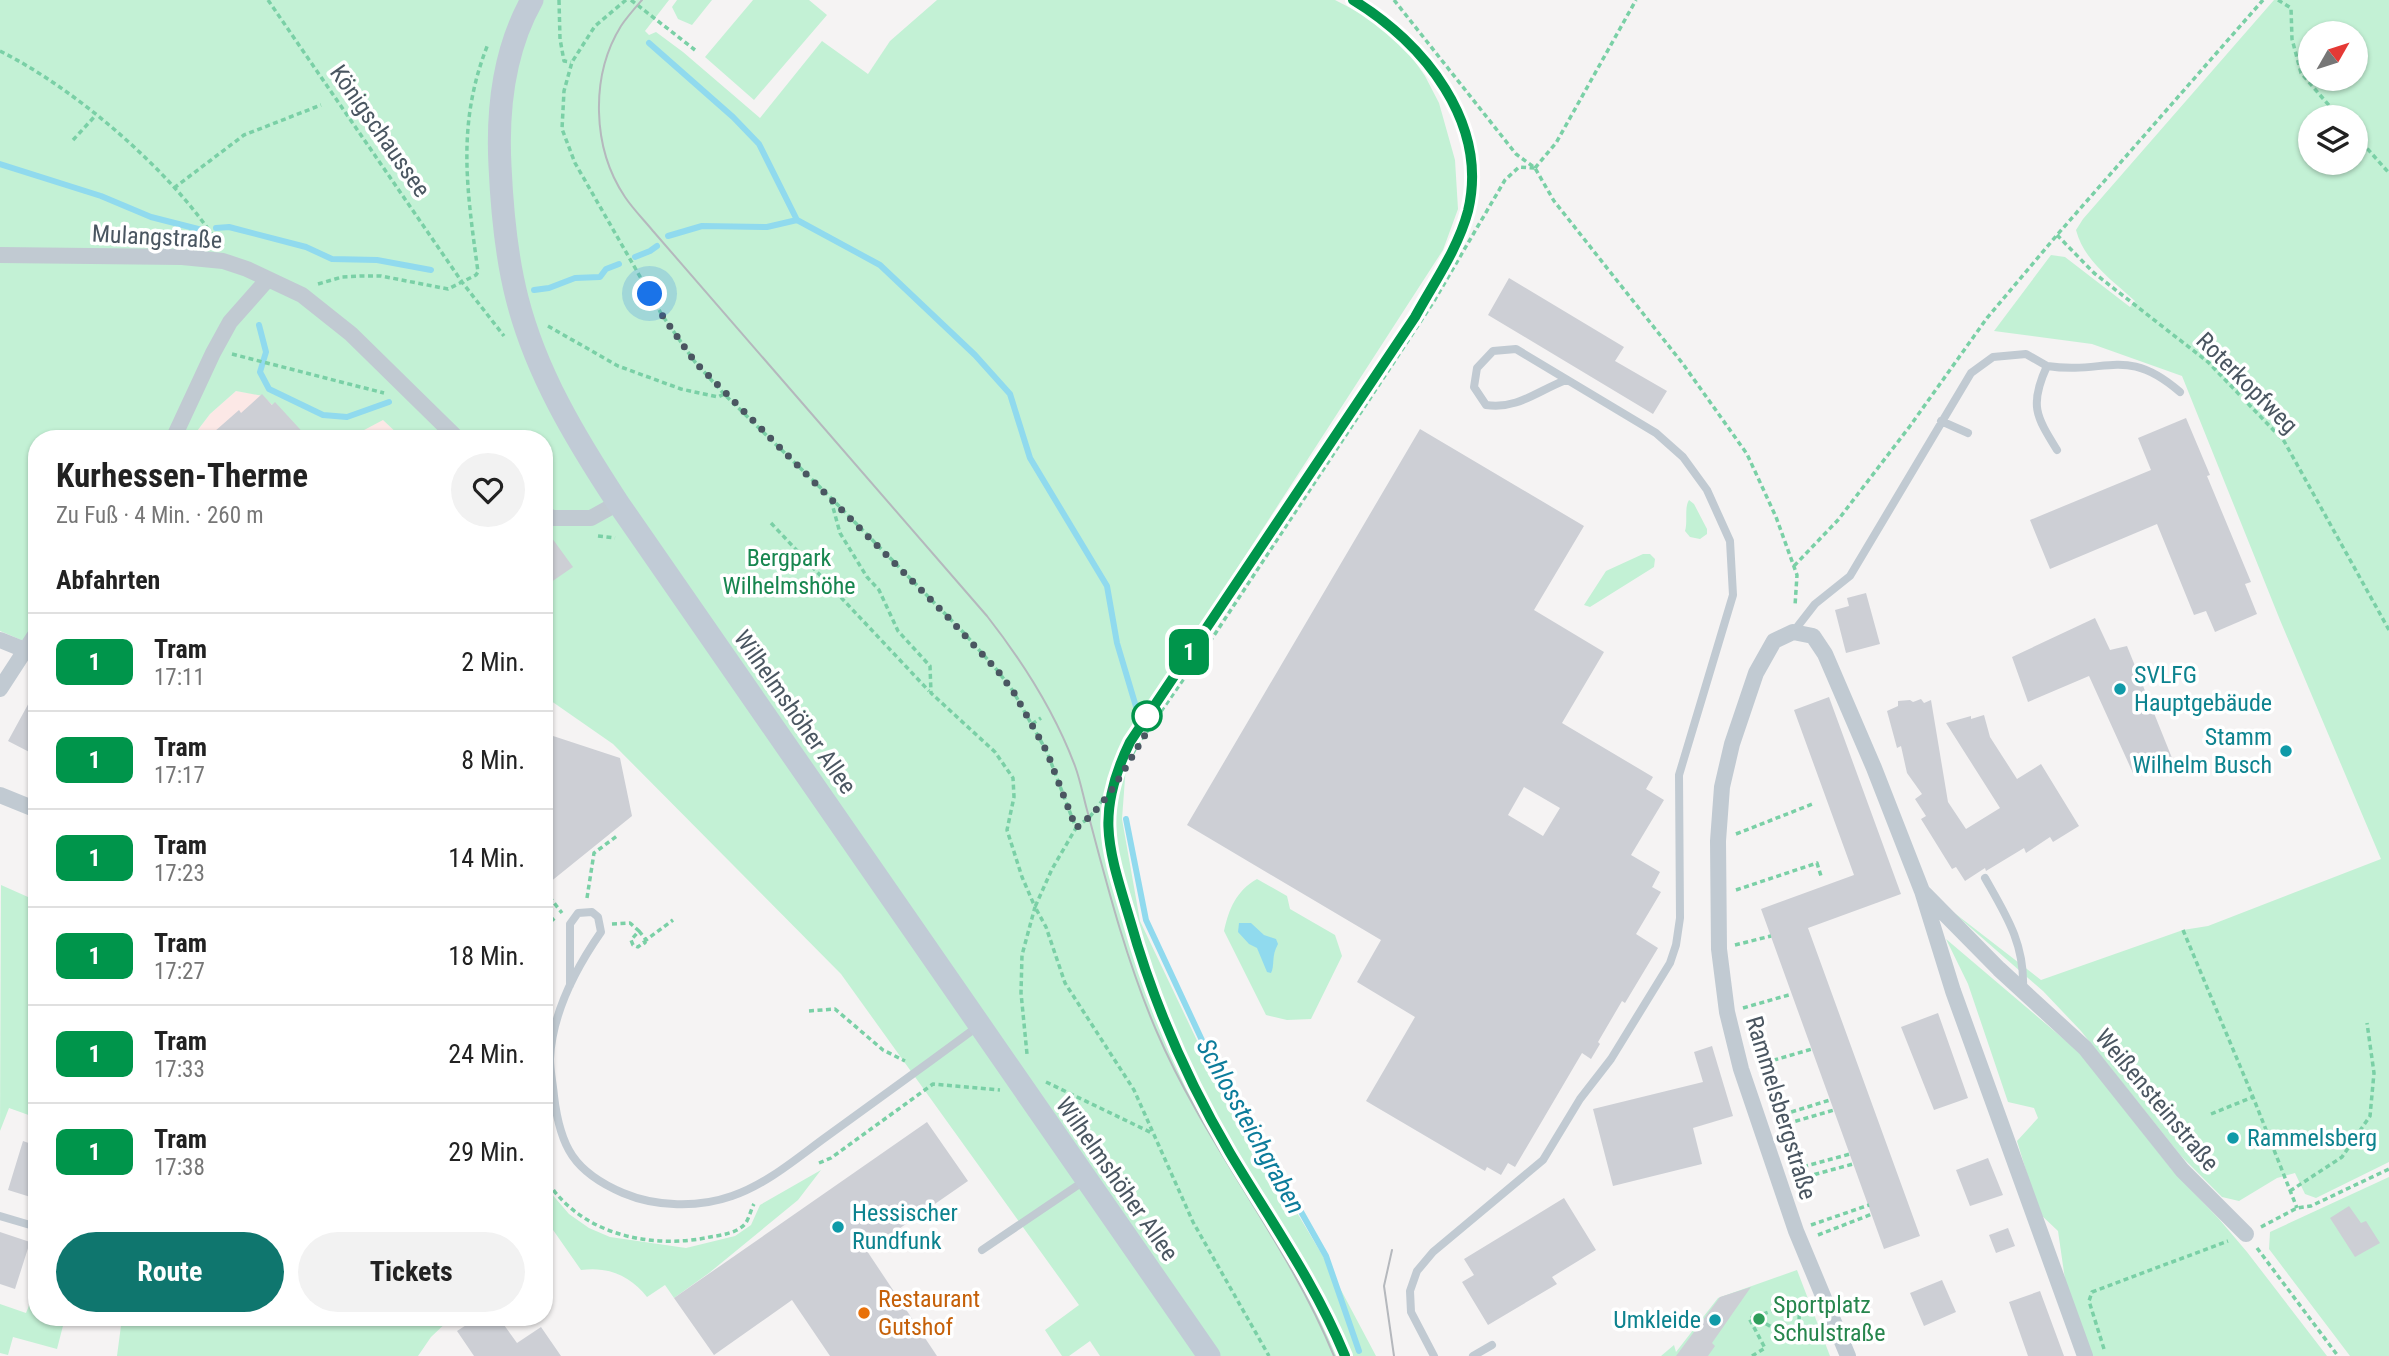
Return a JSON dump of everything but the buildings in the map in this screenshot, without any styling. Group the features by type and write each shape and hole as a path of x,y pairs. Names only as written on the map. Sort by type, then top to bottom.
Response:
{"main road":[{"name":"Wilhelmshöher Allee","path":"532,0 510,56 501,98 501,199 517,299 541,365 568,422 618,503 980,1026 1023,1077 1086,1180 1209,1356"}],"street":[{"name":"Mulangstraße","path":"0,255 169,256 223,261 302,295 351,334 449,430"},
{"path":"177,430 212,353 230,322 268,279"},
{"path":"553,518 591,519 618,503"},
{"name":"Rammelsbergstraße","path":"1793,632 1774,641 1756,673 1732,744 1722,787 1718,841 1718,950 1727,1012 1741,1069 1798,1236 1848,1356"},
{"name":"Weißensteinstraße","path":"1793,632 1813,636 1825,654 1874,768 1922,891 1953,991 2085,1356"},
{"path":"0,640 25,650"},
{"path":"0,689 28,646"},
{"path":"0,795 28,806"},
{"name":"Weißensteinstraße","path":"1922,891 1999,970 2085,1048 2182,1170 2246,1234"}],"lane":[{"path":"1434,1356 1411,1312 1410,1291 1417,1271 1433,1252 1543,1160 1580,1099 1611,1059 1670,962 1676,945 1679,918 1679,775 1733,595 1730,541 1707,490 1683,457 1656,433 1516,349 1493,351 1477,368 1474,387 1486,405 1499,407 1514,405 1566,380"},
{"path":"1793,632 1815,604 1850,576 1971,373 1993,357 2026,354 2047,366 2076,369 2113,363 2137,365 2161,376 2180,392"},
{"path":"2047,366 2037,388 2037,418 2057,450"},
{"path":"1941,421 1968,433"},
{"path":"1985,878 2010,923 2024,966 2023,990"},
{"path":"553,1028 570,985 601,932 598,917 592,912 578,914 570,924 570,985"},
{"path":"553,1084 562,1140 579,1164 599,1183 638,1200 691,1205 732,1196 775,1174 980,1026"},
{"path":"982,1250 1086,1180"},
{"path":"0,1216 28,1224"},
{"path":"1473,1356 1492,1345"}],"path":[{"name":"Königschaussee","path":"268,0 463,282 505,338 528,331"},
{"path":"559,0 560,39 564,61 572,62"},
{"path":"695,50 629,0 595,26 572,62 564,92 562,129 575,163 662,315 695,362 989,661 1013,691 1062,787 1076,828"},
{"path":"1394,0 1517,154 1535,169 1554,201 1684,364 1747,454 1776,517 1797,575 1793,632"},
{"path":"1535,169 1556,143 1636,0"},
{"path":"1794,566 1838,520 1910,426 1987,318 2263,0"},
{"path":"2278,0 2291,8 2292,40 2301,73 2329,105"},
{"path":"0,51 28,65 96,114 159,171 211,232 222,249 223,261"},
{"path":"174,188 244,135 321,105"},
{"path":"73,140 96,114"},
{"path":"2368,149 2389,173"},
{"path":"1154,1134 1023,1077 1022,955 1035,907 1052,869 1076,828 1089,818 1103,799 1214,634 1434,301 1505,180 1519,167 1535,169"},
{"name":"Roterkopfweg","path":"2057,235 2094,273 2208,362 2284,441 2389,630"},
{"path":"302,295 314,285 348,276 380,276 447,289 463,282"},
{"path":"528,331 547,326 618,366 681,389 719,397 724,394"},
{"path":"251,358 385,394 391,391"},
{"path":"831,498 839,533 867,577 879,590 898,631 930,666 931,693"},
{"path":"771,523 931,693 995,751 1013,778 1014,797 1007,830 1022,877 1046,927 1065,983 1135,1090 1193,1222 1269,1356"},
{"path":"1032,724 1041,718"},
{"path":"1718,841 1815,803"},
{"path":"585,911 594,853 617,836"},
{"path":"1718,896 1817,863 1821,876"},
{"path":"553,902 562,913 553,920"},
{"path":"630,923 646,940 673,920"},
{"path":"2183,930 2297,1208"},
{"path":"639,932 631,940 633,945 638,947 644,942 646,944"},
{"path":"1718,950 1771,936"},
{"path":"1727,1012 1792,994"},
{"path":"809,1011 835,1009 883,1050 921,1069 933,1084"},
{"path":"2290,1191 2342,1157 2370,1116 2374,1073 2367,1023"},
{"path":"1741,1069 1812,1049"},
{"path":"2211,1114 2253,1097"},
{"path":"1760,1127 1830,1100"},
{"path":"1760,1127 1834,1110"},
{"path":"1778,1179 1850,1154"},
{"path":"1778,1179 1853,1164"},
{"path":"2104,1356 2104,1345 2089,1301 2091,1292 2246,1234 2297,1208 2311,1206 2389,1169"},
{"path":"1798,1236 1869,1206"},
{"path":"1798,1236 1872,1214"},
{"path":"2246,1234 2338,1356"},
{"path":"1754,1317 1798,1342 1800,1300"},
{"path":"1752,1356 1765,1348 1749,1318 1788,1305"}],"shaded area":[{"path":"236,391 376,413 394,430 198,430 210,414"}],"green space":[{"name":"Bergpark Wilhelmshöhe","path":"0,0 669,0 645,31 649,35 656,32 683,52 760,118 822,41 868,74 890,41 937,0 1335,0 1366,16 1402,43 1425,76 1439,103 1455,160 1458,209 1443,250 1128,738 1122,819 1140,921 1223,1095 1324,1258 1376,1356 1100,1356 1090,1341 1069,1356 1062,1356 1045,1330 1079,1305 841,974 613,744 553,702 553,430 394,430 383,420 364,430 299,430 263,396 236,391 210,414 198,430 28,430 28,643 0,631"},
{"path":"677,0 712,0 692,25 678,19 672,7"},
{"path":"753,0 809,0 827,15 754,100 705,57"},
{"path":"2274,0 2389,0 2389,1162 2316,1198 2305,1194 2295,1173 2277,1178 2239,1201 2222,1197 2181,1156 2081,1031 2043,991 1948,908 2041,980 2183,930 2208,926 2381,859 2280,620 2182,376 2092,344 1994,331 2051,255 2065,257 2130,307 2135,301 2092,261 2076,230"},
{"path":"1689,500 1694,504 1707,529 1707,534 1700,539 1690,537 1685,531"},
{"path":"1643,554 1650,554 1655,559 1654,567 1590,607 1584,605 1606,571"},
{"path":"1257,879 1287,896 1290,909 1335,935 1342,956 1311,1019 1287,1020 1266,1015 1224,931 1235,901 1244,889"},
{"path":"1,885 28,897 28,1115 9,1108 0,1131"},
{"path":"1946,939 2079,1052 2173,1171 2247,1252 2327,1356 2090,1356 2067,1293 2058,1231 2039,1213 2017,1141 2038,1118 2034,1108 2008,1102 1968,984"},
{"path":"821,1170 798,1200 674,1298 665,1285 647,1297 634,1283 618,1274 581,1270 553,1230 553,1195 569,1214 589,1228 610,1237 686,1248 735,1236 751,1225 760,1205"},
{"path":"2389,1177 2389,1356 2350,1356 2269,1249 2270,1232"},
{"name":"Sportplatz Schulstraße","path":"1797,1270 1830,1356 1661,1356 1674,1345 1676,1352 1718,1298"},
{"path":"0,1304 26,1313 28,1308 28,1326 63,1326 57,1349 13,1337 8,1355 0,1353"},
{"path":"121,1326 443,1326 418,1356 117,1356"}],"water":[{"path":"1239,923 1251,923 1264,935 1276,939 1278,944 1271,973 1267,972 1257,948 1238,932"}],"waterway":[{"path":"649,43 733,117 759,144 797,220"},
{"name":"Schlossteichgraben","path":"0,164 101,196 151,217 202,230"},
{"name":"Schlossteichgraben","path":"668,236 702,226 767,227 797,220 880,265 975,355 1010,394 1030,458 1107,586 1117,643 1137,710"},
{"name":"Schlossteichgraben","path":"216,228 229,227 306,247 332,259 377,260 431,270"},
{"name":"Schlossteichgraben","path":"635,257 657,246"},
{"name":"Schlossteichgraben","path":"534,290 549,288 575,278 600,277 606,269 619,264"},
{"path":"259,325 266,352 260,372 269,389 323,415 347,417 389,402"},
{"name":"Schlossteichgraben","path":"1126,819 1146,920 1227,1094 1278,1171 1326,1256 1359,1351"}],"tram line":[{"path":"642,0 621,26 611,46 600,89 601,135 614,178 635,210 987,616 1037,687 1075,766 1119,925 1156,1030 1198,1113 1293,1273 1334,1356"},
{"path":"1221,1137 1164,1024 1137,946 1112,860 1108,812 1111,789 1130,742 1414,317 1452,253 1464,225 1472,178 1469,147 1460,117 1426,62 1404,39 1353,0"},
{"name":"1","path":"1345,1356 1310,1281 1231,1154 1164,1024 1114,868 1108,836 1108,812 1111,789 1130,742 1415,317 1452,250 1467,213 1472,175 1466,135 1438,76 1410,42 1390,24 1353,0"},
{"path":"1392,1250 1384,1286 1394,1356"}],"place":[{"name":"SVLFG Hauptgebäude","path":"2120,689"},
{"name":"Stamm Wilhelm Busch","path":"2286,751"},
{"name":"Rammelsberg","path":"2233,1138"},
{"name":"Hessischer Rundfunk","path":"838,1227"},
{"name":"Restaurant Gutshof","path":"864,1313"},
{"name":"Sportplatz Schulstraße","path":"1759,1319"},
{"name":"Umkleide","path":"1715,1320"}],"route":[{"path":"650,294 695,362 724,394 831,498 997,670 1013,691 1047,752 1076,828 1089,818 1111,789 1154,721 1147,716"}]}
